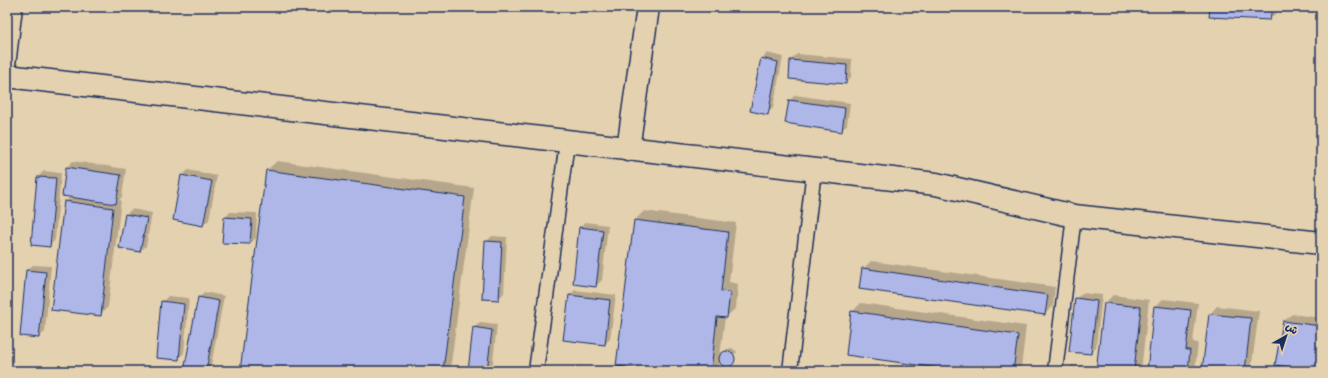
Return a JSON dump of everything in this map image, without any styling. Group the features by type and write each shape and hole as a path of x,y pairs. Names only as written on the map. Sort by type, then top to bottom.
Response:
{"street":[{"path":"628,148 648,7"},
{"path":"7,75 567,142 936,184 1074,216 1321,243"}],"lane":[{"path":"7,75 15,7"},
{"path":"536,371 567,142"},
{"path":"790,371 814,170"},
{"path":"1055,371 1074,216"}],"building":[{"path":"1210,7 1272,7 1270,20 1209,17"},
{"path":"761,58 778,62 768,115 750,111"},
{"path":"790,60 847,65 846,84 789,79"},
{"path":"789,100 845,108 842,132 785,123"},
{"path":"66,167 121,175 116,204 62,196"},
{"path":"266,170 465,197 443,371 240,371"},
{"path":"181,175 212,181 203,226 173,220"},
{"path":"37,177 56,178 50,247 31,245"},
{"path":"64,201 113,208 101,316 51,310"},
{"path":"125,214 147,218 140,252 119,248"},
{"path":"224,217 252,219 250,244 222,243"},
{"path":"634,220 728,232 721,291 730,292 727,318 717,317 711,371 658,371 616,366"},
{"path":"579,227 603,230 596,287 573,284"},
{"path":"485,241 502,242 499,300 482,299"},
{"path":"862,268 1048,295 1045,315 859,289"},
{"path":"26,270 46,272 39,338 20,336"},
{"path":"569,295 610,300 605,345 563,340"},
{"path":"198,297 219,301 206,371 184,371"},
{"path":"1075,298 1097,301 1091,354 1069,352"},
{"path":"161,301 184,304 179,360 156,358"},
{"path":"1104,303 1141,307 1134,371 1096,371"},
{"path":"1154,306 1191,310 1186,350 1190,350 1188,371 1147,371"},
{"path":"851,311 1018,335 1013,371 960,371 846,355"},
{"path":"1209,314 1251,318 1245,371 1202,371"},
{"path":"1283,321 1321,326 1321,371 1275,365"},
{"path":"473,327 492,330 487,371 468,371"},
{"path":"724,351 730,351 735,356 733,365 730,367 724,367 719,362 719,356"}]}
